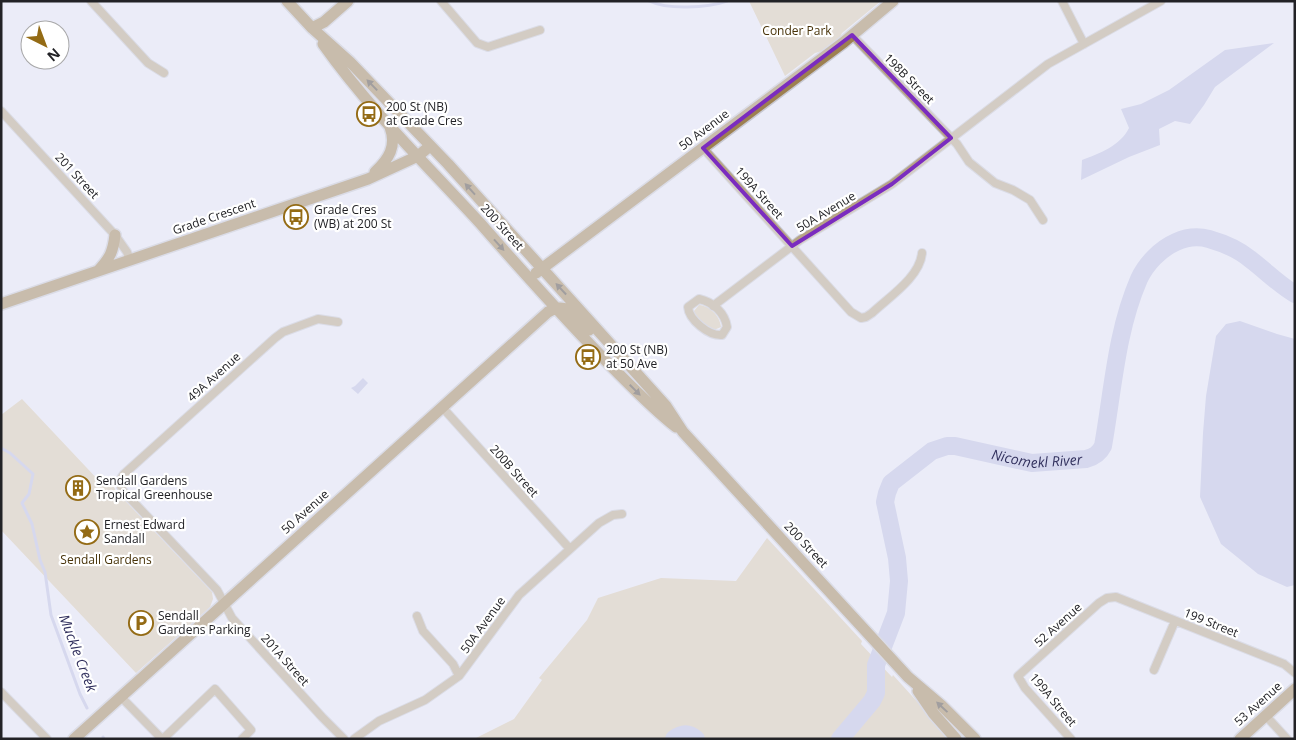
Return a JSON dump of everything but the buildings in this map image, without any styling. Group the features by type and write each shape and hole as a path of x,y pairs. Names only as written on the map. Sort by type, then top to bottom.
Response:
{"main road":[{"name":"200 Street","path":"287,1 312,28 350,62 430,146 622,356 666,406 683,432 908,677 933,713 956,739"},
{"path":"312,28 324,22 348,1"},
{"name":"50 Avenue","path":"529,278 852,35 893,1"},
{"name":"200 Street","path":"312,28 342,71 529,278 597,352 659,414 683,432"},
{"path":"368,179 386,163 393,149 394,137 390,126"},
{"name":"Grade Crescent","path":"1,304 368,179 418,156 430,146"},
{"path":"97,272 113,250 114,234"},
{"path":"556,307 566,308 603,345 622,356"},
{"name":"50 Avenue","path":"74,739 442,407 548,312 556,307"},
{"name":"200 Street","path":"908,677 941,705 975,739"},
{"name":"53 Avenue","path":"1240,739 1295,689"}],"street":[{"path":"92,1 148,63 164,73"},
{"path":"441,1 477,43 482,46 488,47 540,30"},
{"path":"1062,1 1084,44"},
{"name":"50A Avenue","path":"713,306 792,246 892,184 1048,64 1162,1"},
{"name":"198B Street","path":"852,35 951,138"},
{"name":"201 Street","path":"1,111 114,234 127,252 130,260"},
{"path":"951,138 969,162 995,183 1013,190 1030,200 1043,220"},
{"name":"199A Street","path":"703,148 851,312 861,318 872,313 912,276 918,269 922,253"},
{"path":"699,299 713,306 723,315 726,321 727,327 722,335 711,333 694,320 688,311 688,307 699,299"},
{"name":"49A Avenue","path":"120,480 124,474 283,332 318,319 338,322"},
{"name":"200B Street","path":"442,407 570,549"},
{"name":"201A Street","path":"120,480 123,490 217,590 232,618 344,739"},
{"name":"50A Avenue","path":"354,739 379,721 425,700 459,676 519,595 606,519 613,515 622,514"},
{"name":"199 Street","path":"1116,597 1284,664 1295,673"},
{"name":"52 Avenue","path":"1018,676 1099,603 1107,598 1116,597"},
{"path":"417,616 423,631 453,664 459,676"},
{"path":"1154,670 1175,621"},
{"name":"199A Street","path":"1018,676 1024,688 1071,739"},
{"path":"121,697 162,739 215,689 251,730 242,739"},
{"path":"1,692 47,739"},
{"path":"1265,715 1287,739"}],"highlighted area":[{"path":"852,35 951,138 892,184 792,246 703,148"}],"green space":[{"name":"Conder Park","path":"749,1 881,1 842,33 839,39 822,51 815,53 785,76"},
{"path":"699,305 707,307 714,312 719,319 721,327 714,330 711,329 694,316 694,311"},
{"name":"Sendall Gardens","path":"22,399 102,484 114,478 116,491 212,592 213,599 210,607 136,673 1,530 1,415"},
{"path":"767,538 862,641 861,644 892,677 893,675 951,739 474,739 514,719 542,680 539,678 587,620 598,598 661,578 736,581"}],"water":[{"path":"1274,43 1215,87 1190,124 1175,121 1159,129 1160,145 1129,157 1081,180 1082,160 1102,152 1115,144 1129,128 1121,109 1141,104 1169,90 1225,50"},
{"path":"1240,321 1295,339 1295,585 1287,587 1258,574 1221,544 1200,497 1206,396 1216,336 1226,324"},
{"path":"363,378 368,383 358,394 351,388"}],"waterway":[{"path":"649,1 677,7 709,5 727,1"},
{"name":"Nicomekl River","path":"840,739 872,701 876,693 876,665 896,613 899,581 897,558 885,502 891,483 932,451 947,446 955,446 1032,463 1086,459 1098,453 1103,446 1116,361 1131,299 1145,268 1159,253 1176,242 1188,238 1201,238 1225,245 1246,256 1295,294"},
{"name":"Muckle Creek","path":"1,448 10,453 33,474 29,494 22,503 32,524 40,560 45,572 51,615 87,708"},
{"name":"Nicomekl River","path":"674,739 685,734 696,739"}],"place":[{"name":"200 St (NB) at Grade Cres","path":"369,114"},
{"name":"Grade Cres (WB) at 200 St","path":"296,217"},
{"name":"200 St (NB) at 50 Ave","path":"588,357"},
{"name":"Sendall Gardens Tropical Greenhouse","path":"78,488"},
{"name":"Ernest Edward Sandall","path":"87,532"},
{"name":"Sendall Gardens Parking","path":"141,623"}]}
